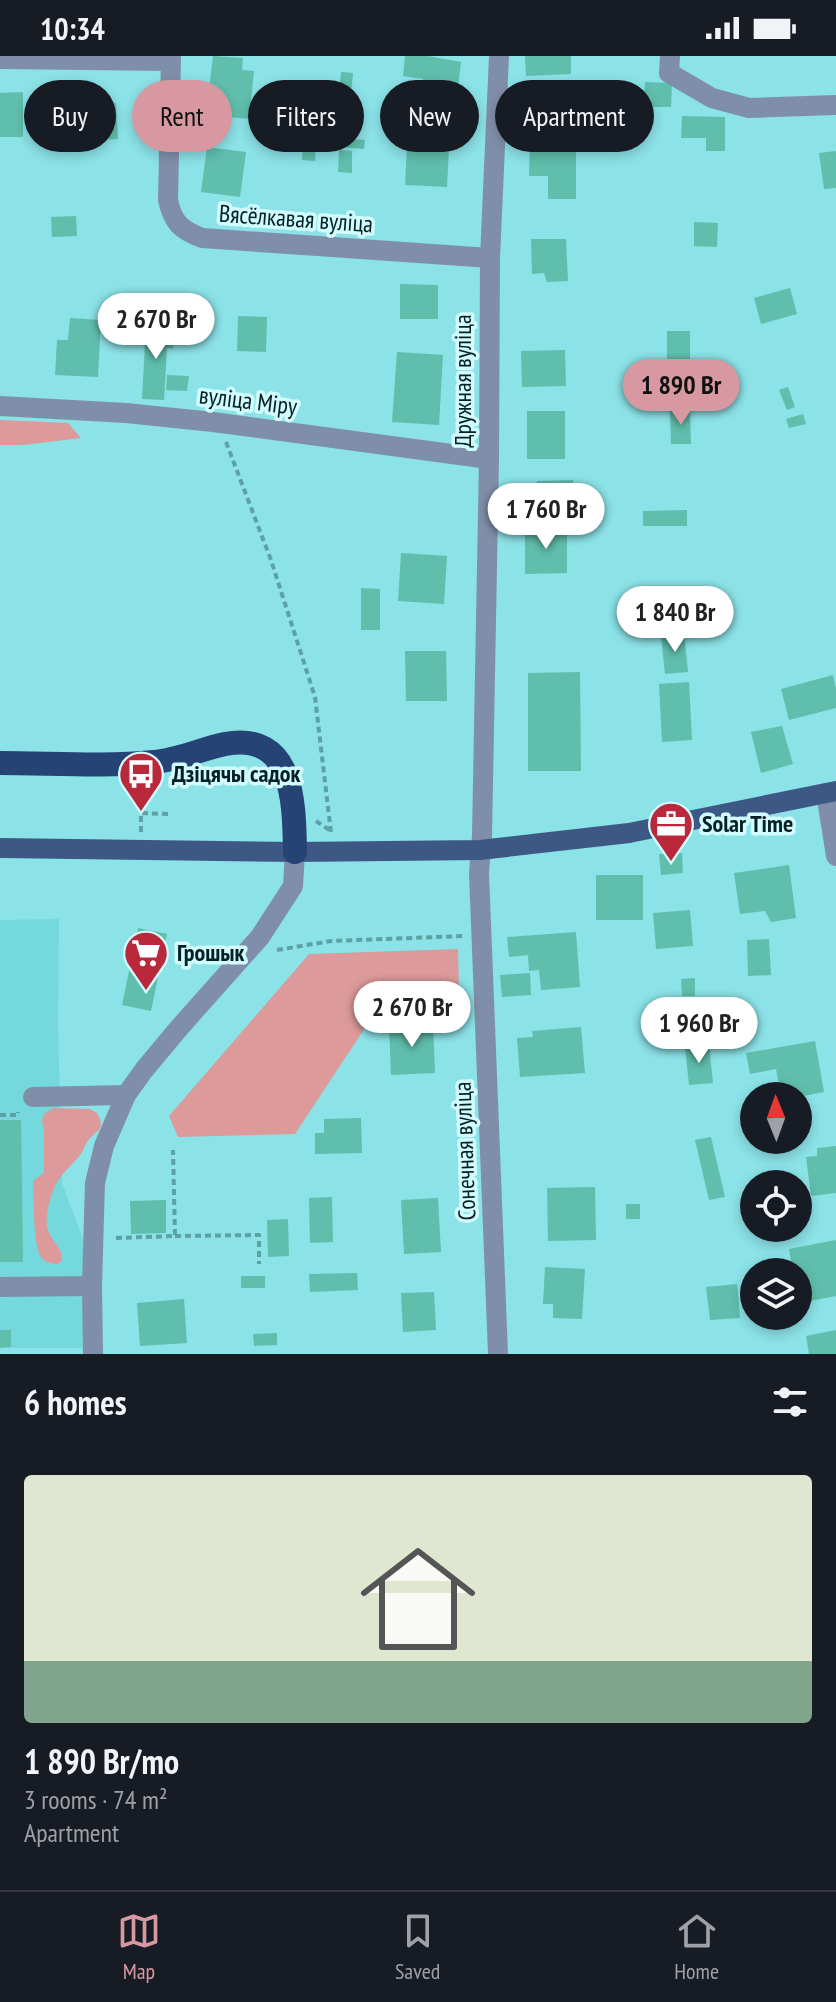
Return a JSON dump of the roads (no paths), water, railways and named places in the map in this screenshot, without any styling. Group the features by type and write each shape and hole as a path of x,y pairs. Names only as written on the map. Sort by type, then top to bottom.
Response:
{"highway":[{"path":"0,763 135,764 166,761 230,743 261,747 284,767 293,803 295,852"}],"main road":[{"path":"0,848 295,852 480,850 629,833 831,792"}],"street":[{"name":"Дружная вуліца","path":"480,850 490,258 499,56"},
{"path":"670,56 669,73 712,98 749,108 836,105"},
{"path":"0,59 171,59"},
{"name":"Вясёлкавая вуліца","path":"171,59 168,200 171,215 189,233 202,238 490,258"},
{"name":"вуліца Міру","path":"0,406 126,413 219,423 489,459"},
{"path":"831,792 836,856"},
{"name":"Сонечная вуліца","path":"480,850 498,1354"},
{"path":"93,1354 95,1183 104,1146 126,1095 179,1028 260,937 293,886 295,852"},
{"path":"33,1097 126,1095"},
{"path":"0,1287 92,1286"}],"place":[{"name":"Дзіцячы садок","path":"141,813"},
{"name":"Solar Time","path":"671,863"},
{"name":"Грошык","path":"146,992"}]}
